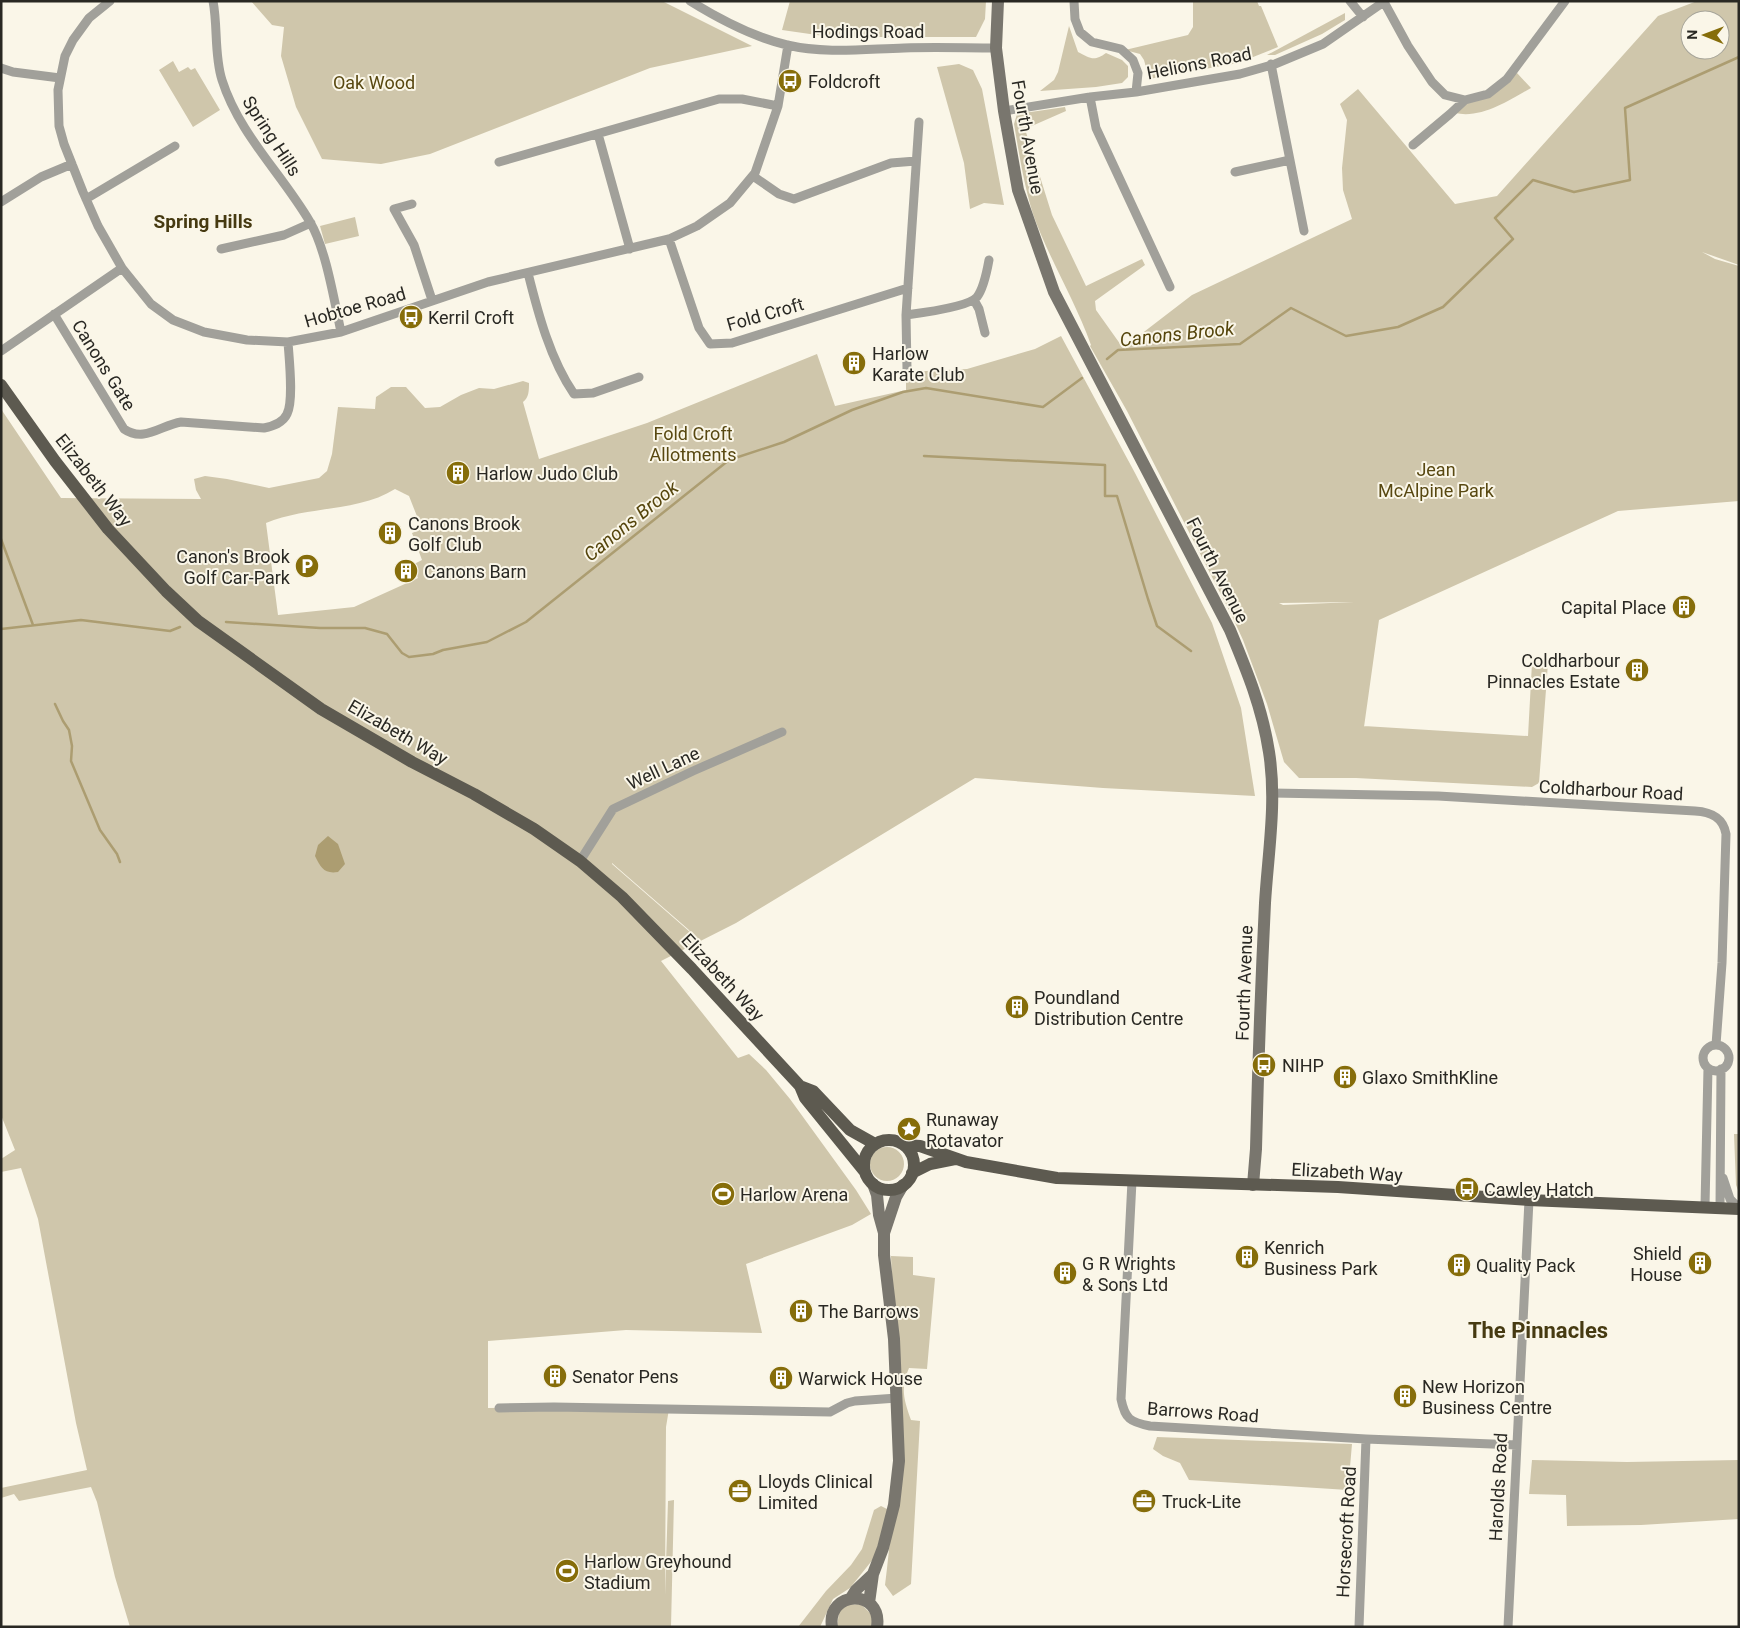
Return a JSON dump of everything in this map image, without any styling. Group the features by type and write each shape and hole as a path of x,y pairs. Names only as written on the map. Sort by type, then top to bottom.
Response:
{"main road":[{"name":"Elizabeth Way","path":"1,385 55,461 108,529 166,591 198,621 321,709 412,762 474,794 534,829 580,861 622,897 692,969 800,1086 805,1098 865,1172"},
{"name":"Elizabeth Way","path":"800,1086 813,1091 850,1130 875,1144"},
{"path":"883,1140 891,1140 905,1145 913,1158 912,1173 909,1180 896,1189 880,1188 873,1184 865,1172 865,1156 875,1144 883,1140"},
{"name":"Elizabeth Way","path":"905,1145 920,1146 955,1159 1057,1178 1338,1187 1529,1200 1739,1208"},
{"name":"Elizabeth Way","path":"912,1173 930,1164 955,1159"}],"street":[{"name":"Hobtoe Road","path":"110,1 89,18 73,40 65,56 58,90 60,126 64,144 86,199 98,226 122,268 152,304 173,320 204,332 247,340 288,342 341,332 488,282 669,240 698,226 730,203 753,176 778,106 788,45"},
{"name":"Spring Hills","path":"213,1 217,52 222,79 236,116 310,223 322,252 341,332"},
{"name":"Hodings Road","path":"690,1 705,5 743,29 788,45 837,50 934,47 996,48"},
{"name":"Fourth Avenue","path":"998,1 996,48 1004,111 1018,190 1054,292 1225,621 1246,670 1262,715 1269,753 1272,793 1265,902 1253,1185"},
{"path":"1074,1 1074,19 1080,32 1092,42 1121,49 1133,60 1138,73 1136,92"},
{"path":"1350,1 1363,17"},
{"path":"1384,2 1408,46 1432,82 1444,95 1465,100 1488,94 1507,79 1566,1"},
{"name":"Helions Road","path":"1004,111 1090,97 1136,92 1240,74 1323,44 1384,2"},
{"path":"1272,64 1304,231"},
{"path":"1,68 13,72 60,78"},
{"path":"1090,97 1096,128 1170,287"},
{"path":"499,162 719,99 742,99 778,106"},
{"path":"1413,145 1465,100"},
{"path":"907,369 906,315 919,122"},
{"path":"598,134 630,249"},
{"path":"86,199 175,146"},
{"path":"1235,172 1290,160"},
{"path":"753,176 778,194 794,199 891,163 916,162"},
{"path":"1,202 41,177 72,164"},
{"path":"412,204 394,209 414,245 432,300"},
{"path":"221,249 284,235 310,223"},
{"name":"Fold Croft","path":"669,240 699,328 710,344 732,343 908,288"},
{"path":"906,315 953,307 974,300 979,295 989,260"},
{"name":"Canons Gate","path":"1,351 122,268"},
{"path":"528,273 543,326 563,378 574,394 593,393 640,377"},
{"path":"974,300 979,309 985,333"},
{"name":"Canons Gate","path":"54,314 124,429 131,434 138,435 148,434 173,423 182,422 264,428 280,422 287,414 290,404 288,342"},
{"name":"Well Lane","path":"580,861 613,809 782,732"},
{"name":"Coldharbour Road","path":"1272,793 1438,796 1695,811 1716,816 1721,821 1726,834 1722,963 1716,1045"},
{"path":"1705,1206 1708,1068 1704,1062 1703,1054 1708,1047 1716,1045 1724,1048 1728,1054 1728,1061 1721,1069 1720,1207"},
{"path":"1708,1068 1714,1070 1721,1069"},
{"path":"1720,1166 1725,1188 1730,1199 1739,1208"},
{"name":"Barrows Road","path":"1132,1181 1121,1399 1124,1412 1136,1423 1150,1426 1366,1439 1517,1445"},
{"path":"869,1603 873,1574 889,1530 898,1479 899,1461 894,1339 884,1255 884,1233 873,1184"},
{"path":"884,1233 896,1197 903,1185"},
{"name":"Harolds Road","path":"1508,1627 1529,1200"},
{"path":"499,1408 554,1407 830,1412 847,1403 856,1401 897,1398"},
{"name":"Horsecroft Road","path":"1359,1627 1366,1439"},
{"path":"830,1625 835,1609 839,1604 851,1598 856,1590 873,1574"},
{"path":"851,1598 869,1603 877,1613 879,1624"}],"green space":[{"name":"Oak Wood","path":"251,1 662,1 752,46 650,68 430,154 381,164 322,159 296,107 281,56 284,27 272,25"},
{"path":"790,1 986,1 985,19 976,37 831,37 782,30"},
{"path":"1193,1 1257,1 1259,6 1261,6 1278,47 1238,63 1149,79 1144,60 1140,54 1125,50 1188,35 1193,27"},
{"name":"Jean McAlpine Park","path":"1697,1 1739,1 1739,265 1702,252 1715,259 1739,266 1739,501 1618,511 1379,620 1364,726 1528,736 1532,663 1548,663 1539,783 1532,787 1356,778 1299,778 1284,762 1267,704 1232,616 1127,411 1090,346 1085,328 1039,231 1022,169 1014,124 1017,114 1065,107 1066,111 1025,129 1052,215 1086,286 1142,259 1145,265 1095,301 1096,310 1123,348 1192,295 1352,219 1343,190 1342,168 1347,120 1340,104 1358,89 1455,204 1497,196 1658,16","holes":["1354,602 1283,605 1279,603"]},
{"path":"1345,13 1345,20 1322,34 1275,55 1267,55"},
{"path":"1069,26 1078,52 1092,58 1106,53 1122,60 1128,66 1128,77 1122,83 1040,91 1054,80 1058,72"},
{"path":"173,61 179,72 188,67 191,70 195,68 220,110 193,127 159,70"},
{"path":"959,64 973,70 982,89 1004,205 984,203 970,209 964,163 937,67"},
{"path":"1517,73 1531,88 1485,111 1465,114 1455,113 1467,101"},
{"path":"355,217 359,236 325,244 320,226"},
{"name":"Fold Croft Allotments","path":"1061,336 1135,473 1212,623 1241,708 1255,796 1103,788 975,778 736,923 661,961 738,1058 749,1054 766,1070 790,1099 856,1190 871,1214 852,1225 746,1264 762,1333 626,1330 488,1341 488,1408 669,1409 666,1427 665,1595 668,1501 674,1500 671,1627 130,1627 115,1577 97,1502 91,1487 19,1501 14,1494 1,1498 1,1488 87,1470 76,1423 38,1219 21,1168 1,1172 1,1159 15,1150 1,1115 1,409 61,498 201,499 196,490 194,479 205,476 269,488 319,478 327,471 332,454 338,407 375,409 376,397 391,387 406,387 425,408 440,407 461,395 479,388 494,389 523,381 529,383 528,396 523,402 539,459 647,423 817,354 835,406 906,390 906,372 967,369 1035,349","holes":["395,489 409,496 422,529 412,533 422,560 412,565 418,578 354,607 278,615 266,523 298,514 365,502","612,864 689,930 690,932"]},
{"path":"1734,1134 1739,1134 1739,1193 1736,1185"},
{"path":"887,1147 899,1152 904,1164 899,1176 887,1181 875,1176 870,1164 875,1152"},
{"path":"891,1256 913,1257 913,1275 935,1278 927,1369 909,1368 904,1388 905,1400 911,1420 920,1421 911,1584 893,1596 885,1585 893,1503 895,1421"},
{"path":"1157,1437 1352,1444 1348,1490 1189,1480 1180,1463 1163,1456 1153,1449"},
{"path":"1532,1460 1627,1462 1739,1460 1739,1519 1641,1525 1567,1526 1566,1495 1529,1494"},
{"path":"881,1506 889,1510 874,1558 850,1588 833,1599 820,1627 798,1627 826,1591 851,1565 862,1549 874,1510"},
{"path":"861,1604 872,1615 872,1627 837,1627 839,1612 846,1605"}],"shaded area":[{"path":"328,836 338,844 345,864 338,872 326,871 319,864 315,856 318,845"}],"waterway":[{"name":"Canons Brook","path":"1107,359 1118,350 1240,344 1291,308 1346,336 1398,327 1443,307 1513,239 1495,218 1533,180 1574,192 1630,180 1625,108 1739,57"},
{"name":"Canons Brook","path":"226,622 320,628 365,628 387,634 402,653 409,657 433,654 443,650 487,642 526,622 729,460 784,442 852,410 903,392 926,388 1043,407 1082,378"},
{"path":"924,456 1105,465 1105,496 1117,496 1157,626 1191,651"},
{"path":"1,539 33,625"},
{"name":"Canons Brook","path":"1,629 81,620 170,631 180,627"},
{"path":"55,704 69,730 72,746 71,761 100,830 117,854 120,862"}],"place":[{"name":"Foldcroft","path":"790,81"},
{"name":"Kerril Croft","path":"411,317"},
{"name":"Harlow Karate Club","path":"854,363"},
{"name":"Harlow Judo Club","path":"458,473"},
{"name":"Canons Brook Golf Club","path":"390,533"},
{"name":"Canon's Brook Golf Car-Park","path":"307,566"},
{"name":"Canons Barn","path":"406,571"},
{"name":"Capital Place","path":"1684,607"},
{"name":"Coldharbour Pinnacles Estate","path":"1637,670"},
{"name":"Poundland Distribution Centre","path":"1017,1007"},
{"name":"NIHP","path":"1264,1065"},
{"name":"Glaxo SmithKline","path":"1345,1077"},
{"name":"Runaway Rotavator","path":"909,1129"},
{"name":"Cawley Hatch","path":"1467,1189"},
{"name":"Harlow Arena","path":"723,1194"},
{"name":"Kenrich Business Park","path":"1247,1257"},
{"name":"Shield House","path":"1700,1263"},
{"name":"Quality Pack","path":"1459,1265"},
{"name":"G R Wrights & Sons Ltd","path":"1065,1273"},
{"name":"The Barrows","path":"801,1311"},
{"name":"Senator Pens","path":"555,1376"},
{"name":"Warwick House","path":"781,1378"},
{"name":"New Horizon Business Centre","path":"1405,1396"},
{"name":"Lloyds Clinical Limited","path":"740,1491"},
{"name":"Truck-Lite","path":"1144,1501"},
{"name":"Harlow Greyhound Stadium","path":"567,1571"}],"district":[{"name":"Spring Hills","path":"203,221"},
{"name":"The Pinnacles","path":"1538,1330"}]}
